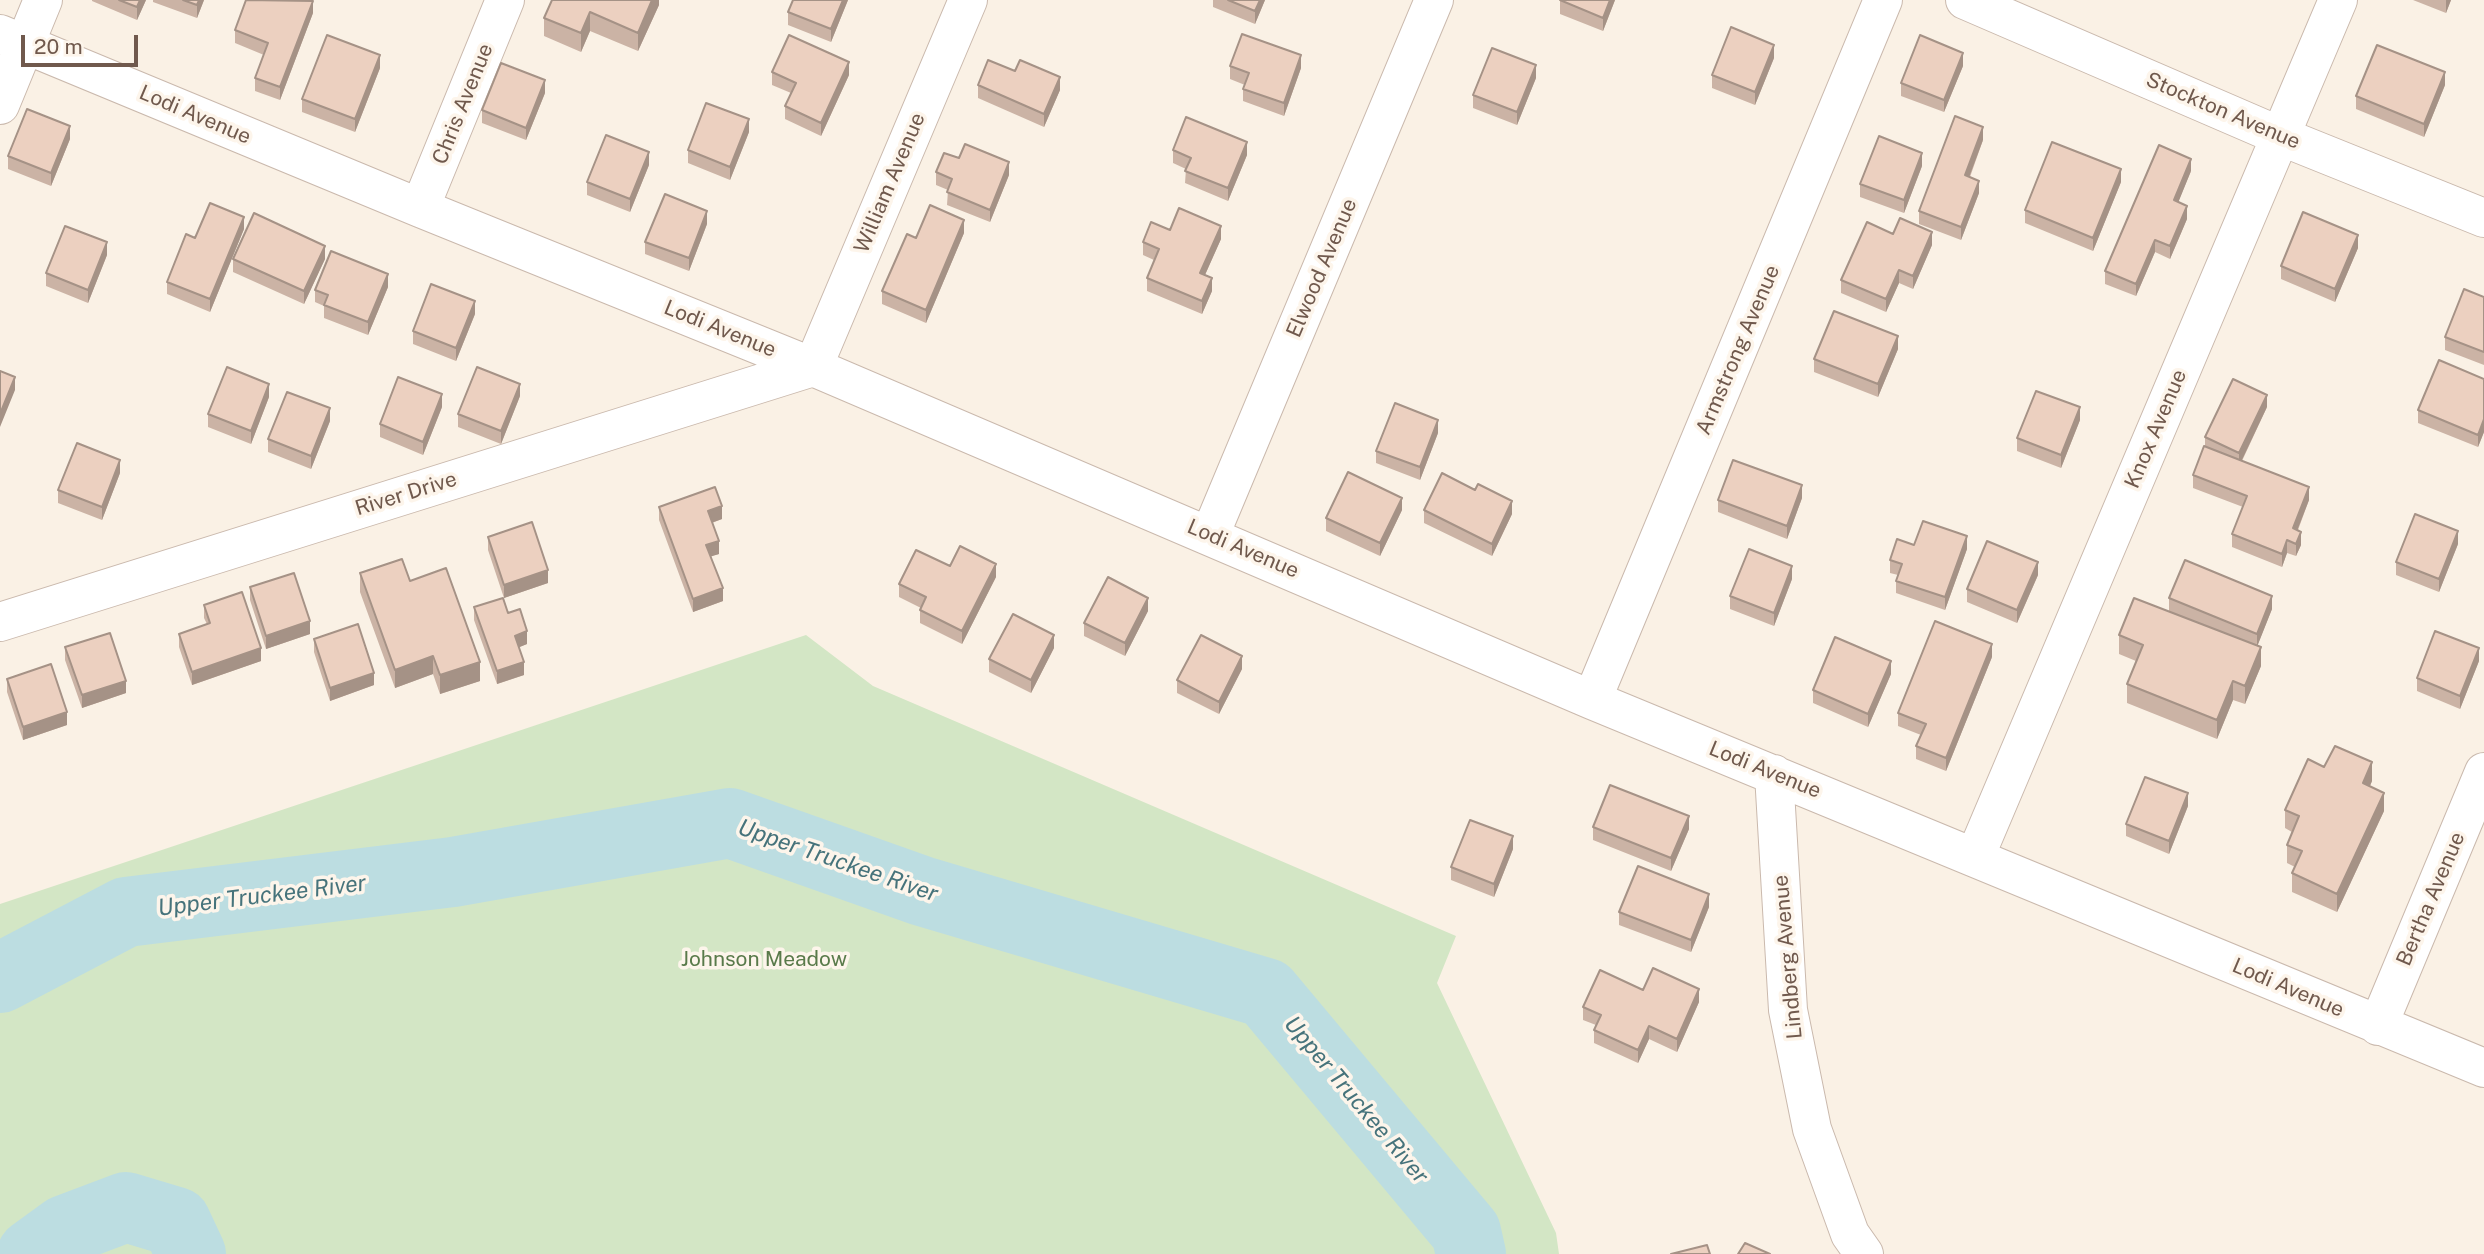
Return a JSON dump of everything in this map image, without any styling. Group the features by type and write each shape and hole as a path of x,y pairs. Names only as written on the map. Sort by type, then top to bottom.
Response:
{"street":[{"path":"0,104 13,39 43,0"},
{"name":"Chris Avenue","path":"420,208 505,0"},
{"name":"William Avenue","path":"813,367 968,0"},
{"name":"Elwood Avenue","path":"1210,535 1434,0"},
{"name":"Armstrong Avenue","path":"1592,700 1883,0"},
{"name":"Stockton Avenue","path":"1965,0 2280,136 2484,218"},
{"name":"Knox Avenue","path":"1975,857 2338,0"},
{"name":"Lodi Avenue","path":"13,39 813,367 1592,700 2484,1068"},
{"name":"River Drive","path":"0,622 813,367"},
{"name":"Bertha Avenue","path":"2378,1026 2484,772"},
{"name":"Lindberg Avenue","path":"1774,774 1788,1010 1812,1129 1850,1234 1864,1254"}],"green space":[{"name":"Johnson Meadow","path":"806,635 873,686 1456,936 1437,983 1556,1233 1559,1254 0,1254 0,904"}],"building":[{"path":"119,0 140,0 137,7"},
{"path":"183,0 199,0 197,5"},
{"path":"246,0 313,1 280,87 255,78 268,43 235,30"},
{"path":"552,0 652,0 638,33 590,12 581,33 544,18"},
{"path":"793,0 843,0 831,29 788,12"},
{"path":"1228,0 1260,0 1255,11"},
{"path":"1560,0 1610,0 1603,18"},
{"path":"1731,27 1774,45 1755,92 1712,75"},
{"path":"1242,34 1301,55 1284,103 1243,89 1249,73 1230,66"},
{"path":"327,35 380,55 355,119 302,99"},
{"path":"789,35 849,62 821,123 785,106 796,83 772,72"},
{"path":"1920,35 1963,53 1944,100 1901,83"},
{"path":"2377,45 2445,72 2424,124 2356,96"},
{"path":"1492,48 1536,65 1517,112 1473,95"},
{"path":"988,60 1015,71 1020,60 1060,77 1044,114 978,85"},
{"path":"501,63 545,80 526,128 482,110"},
{"path":"706,103 749,119 730,167 688,150"},
{"path":"27,109 70,126 51,173 8,156"},
{"path":"1955,116 1983,127 1965,175 1979,181 1961,227 1919,211"},
{"path":"1186,117 1247,142 1228,188 1185,171 1191,158 1173,150"},
{"path":"606,135 649,152 630,199 587,182"},
{"path":"1879,136 1922,153 1904,200 1860,184"},
{"path":"2052,142 2121,169 2093,238 2025,210"},
{"path":"965,144 1009,162 990,210 947,192 952,179 936,172 944,153 959,158"},
{"path":"2159,145 2191,159 2174,200 2187,206 2170,246 2155,240 2136,284 2105,271"},
{"path":"665,194 707,211 689,258 645,242"},
{"path":"210,203 244,217 210,299 167,282 186,234 195,238"},
{"path":"930,205 964,220 926,310 882,291 907,234 916,238"},
{"path":"1179,208 1221,226 1200,273 1212,278 1202,301 1147,278 1159,249 1143,242 1151,222 1170,230"},
{"path":"2303,212 2358,235 2335,289 2281,266"},
{"path":"254,213 325,246 304,291 233,259"},
{"path":"1900,218 1932,232 1913,276 1899,270 1886,299 1841,280 1867,222 1893,234"},
{"path":"65,226 107,242 88,290 46,273"},
{"path":"331,251 388,274 368,322 324,305 328,295 315,290"},
{"path":"431,284 475,301 456,348 413,331"},
{"path":"2464,289 2484,297 2484,352 2445,337"},
{"path":"1834,311 1898,336 1878,384 1814,359"},
{"path":"2439,360 2484,379 2484,419 2478,435 2418,410"},
{"path":"227,367 269,384 251,431 208,414"},
{"path":"477,367 520,384 501,431 458,414"},
{"path":"0,371 15,377 0,414"},
{"path":"398,377 442,394 423,442 380,424"},
{"path":"2233,379 2267,395 2239,453 2205,437"},
{"path":"2036,391 2080,407 2061,455 2017,438"},
{"path":"287,392 330,408 311,456 268,439"},
{"path":"1395,403 1438,420 1420,467 1376,451"},
{"path":"77,443 120,460 102,507 58,490"},
{"path":"2204,446 2309,487 2293,528 2301,532 2296,544 2287,540 2282,554 2232,534 2247,496 2193,475"},
{"path":"1733,460 1802,485 1787,526 1718,500"},
{"path":"1348,472 1402,498 1380,543 1326,518"},
{"path":"1442,473 1475,490 1478,484 1512,501 1492,544 1424,510"},
{"path":"715,487 722,506 708,511 719,541 706,545 723,588 693,599 659,507"},
{"path":"2415,514 2458,531 2439,579 2396,562"},
{"path":"1923,521 1967,536 1945,597 1896,581 1902,564 1890,560 1897,539 1914,545"},
{"path":"532,522 548,570 504,585 488,537"},
{"path":"1987,541 2038,562 2017,610 1967,589"},
{"path":"960,546 996,564 962,631 920,610 926,597 899,584 916,550 950,566"},
{"path":"1749,549 1792,566 1774,613 1730,596"},
{"path":"402,559 410,581 446,568 480,662 440,675 433,656 395,670 360,573"},
{"path":"2185,560 2272,596 2257,634 2169,598"},
{"path":"294,573 310,621 266,636 250,587"},
{"path":"1108,577 1148,598 1125,643 1084,623"},
{"path":"242,592 261,648 192,672 179,634 210,623 204,605"},
{"path":"503,598 508,613 520,609 527,631 515,636 524,662 497,671 474,607"},
{"path":"2134,598 2261,647 2245,686 2233,681 2217,720 2127,684 2143,645 2119,635"},
{"path":"1013,614 1054,635 1031,680 989,659"},
{"path":"1935,621 1992,644 1946,758 1916,746 1926,724 1898,713"},
{"path":"358,624 374,673 330,688 314,639"},
{"path":"2435,631 2479,648 2460,696 2417,678"},
{"path":"110,633 126,681 82,695 65,647"},
{"path":"1201,635 1242,656 1219,702 1177,680"},
{"path":"1835,637 1891,661 1868,714 1813,690"},
{"path":"51,664 67,712 23,727 7,679"},
{"path":"2335,746 2372,762 2363,783 2384,793 2337,894 2292,873 2302,851 2287,845 2299,816 2285,810 2308,759 2324,767"},
{"path":"2145,777 2188,793 2169,841 2126,824"},
{"path":"1610,785 1689,816 1671,858 1593,827"},
{"path":"1470,820 1513,836 1494,884 1451,867"},
{"path":"1638,866 1709,894 1691,940 1619,912"},
{"path":"1653,968 1699,989 1677,1039 1649,1026 1638,1050 1594,1030 1601,1015 1583,1007 1600,970 1643,990"},
{"path":"1745,1243 1770,1254 1738,1254"},
{"path":"1707,1245 1710,1254 1671,1254"}],"waterway":[{"name":"Upper Truckee River","path":"0,978 126,912 453,872 730,823 922,891 1266,993 1466,1232 1471,1254"},
{"name":"Upper Truckee River","path":"32,1254 65,1230 126,1207 176,1222 191,1254"}]}
